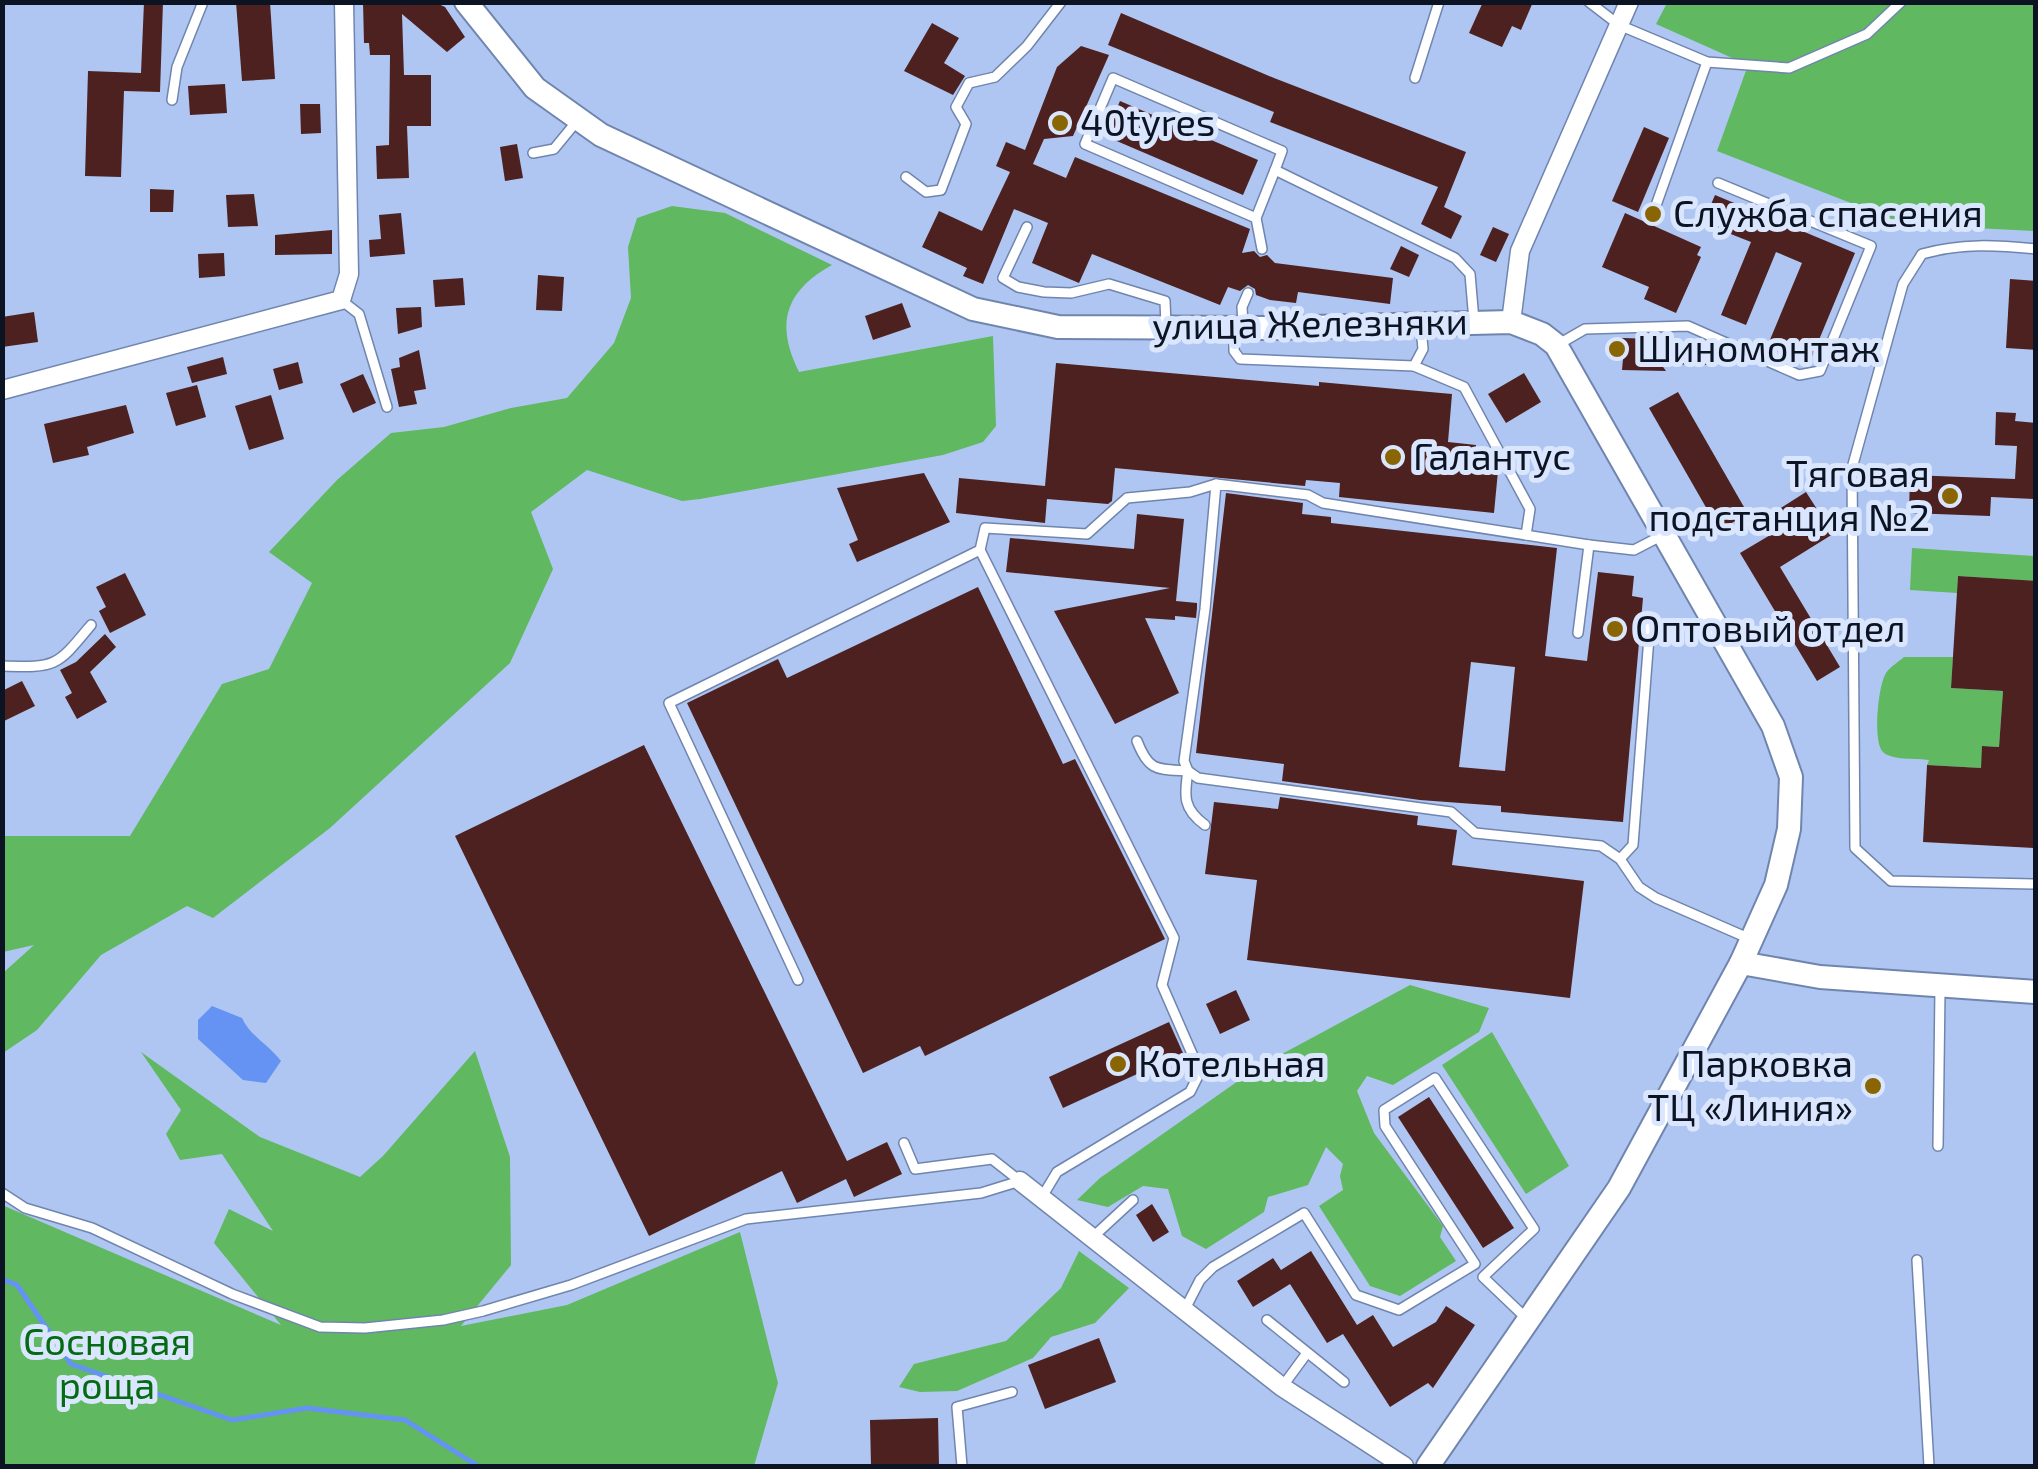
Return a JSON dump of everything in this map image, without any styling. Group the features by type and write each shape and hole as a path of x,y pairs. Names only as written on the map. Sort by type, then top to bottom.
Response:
{"street":[{"path":"2,390 341,300 349,274 344,2"},
{"name":"улица Железняки","path":"466,2 536,88 601,135 974,309 1058,327 1511,322 1542,334 1556,345"},
{"path":"1511,322 1520,251 1629,2"},
{"path":"1428,1466 1619,1188 1741,962 1776,884 1790,830 1791,777 1774,726 1556,345"},
{"path":"1741,962 1820,977 2036,992"},
{"path":"1020,1182 1094,1236 1282,1387 1404,1466"}],"lane":[{"path":"172,100 177,67 204,2"},
{"path":"906,177 926,192 941,190 966,124 956,107 969,83 995,77 1027,46 1061,2"},
{"path":"1415,78 1439,2"},
{"path":"1589,2 1619,25 1707,62 1788,68 1867,34 1901,2"},
{"path":"1654,211 1707,62"},
{"path":"1256,218 1086,144 1113,78 1282,151 1256,218 1262,249"},
{"path":"533,154 554,149 579,119"},
{"path":"1274,170 1455,258 1470,274 1474,321"},
{"path":"1556,345 1585,330 1688,326 1800,375 1820,372 1871,246 1718,182"},
{"path":"1027,227 1002,278 1018,287 1044,292 1072,293 1109,284 1165,301 1166,328"},
{"path":"2036,249 1986,244 1946,247 1922,254 1904,284 1852,468 1855,848 1890,881 2036,884"},
{"path":"1248,293 1234,351 1240,359 1414,366 1464,387 1530,509 1526,534"},
{"path":"341,300 359,314 387,407"},
{"path":"1414,366 1422,349 1421,323"},
{"path":"1042,1198 1057,1172 1190,1092 1200,1072 1162,985 1174,938 980,550 985,528 1087,534 1127,498 1190,492 1216,484 1308,496 1324,503 1589,545 1634,550 1663,534"},
{"path":"1205,825 1192,815 1184,799 1188,771 1184,761 1205,609 1216,484"},
{"path":"1578,634 1589,545"},
{"path":"798,980 669,703 980,550"},
{"path":"1620,859 1633,845 1650,624"},
{"path":"3,665 42,667 61,661 92,625"},
{"path":"1137,741 1145,761 1156,769 1451,812 1476,833 1600,846 1620,859 1639,887 1656,898 1751,939"},
{"path":"1938,1146 1940,986"},
{"path":"1483,1277 1534,1229 1435,1078 1384,1110 1384,1126 1483,1277 1529,1321"},
{"path":"904,1143 915,1169 992,1160 1020,1182"},
{"path":"2,1193 24,1208 92,1228 215,1286 320,1327 364,1328 443,1320 483,1311 571,1285 746,1219 981,1194 1020,1182"},
{"path":"1094,1236 1133,1200"},
{"path":"1184,1311 1200,1280 1213,1267 1304,1213 1356,1296 1400,1310 1474,1264"},
{"path":"1917,1260 1929,1466"},
{"path":"1267,1320 1344,1382"},
{"path":"1282,1387 1307,1353"},
{"path":"962,1466 957,1407 1012,1392"}],"green space":[{"path":"1663,3 2035,3 2035,231 1915,225 1717,151 1748,65 1656,24 1666,5"},
{"path":"672,206 725,213 832,265 804,286 789,310 787,339 799,372 993,336 996,426 983,442 943,455 682,501 587,470 531,512 553,569 510,663 330,828 213,918 187,906 101,955 37,1030 3,1053 3,973 34,945 3,952 3,836 130,836 222,684 269,669 312,583 269,552 337,480 391,433 444,427 511,408 567,398 614,343 631,298 628,247 637,218"},
{"path":"1912,548 2035,556 2035,581 1958,576 1957,593 1910,590"},
{"path":"1904,657 1953,657 1951,688 2003,691 1999,747 1983,746 1981,768 1927,765 1929,760 1897,758 1882,751 1877,724 1881,689 1886,673"},
{"path":"1410,985 1489,1008 1479,1032 1393,1085 1367,1076 1357,1091 1374,1133 1443,1226 1440,1237 1456,1261 1400,1296 1370,1286 1319,1206 1343,1190 1343,1164 1326,1147 1308,1185 1268,1197 1264,1212 1206,1249 1182,1236 1168,1189 1143,1186 1108,1207 1077,1200 1100,1178 1258,1067"},
{"path":"1492,1032 1569,1166 1526,1194 1442,1065"},
{"name":"Сосновая роща","path":"475,1051 510,1157 511,1265 461,1326 567,1305 740,1232 778,1383 754,1466 3,1466 2,1205 281,1325 214,1243 229,1209 273,1231 222,1154 180,1160 166,1134 181,1110 141,1052 260,1137 360,1177"},
{"path":"1079,1251 1129,1288 1095,1323 1051,1337 1033,1358 957,1391 920,1392 899,1387 914,1364 1006,1341 1061,1288"}],"water":[{"path":"212,1006 242,1018 281,1061 266,1083 243,1080 198,1039 198,1020"}],"building":[{"path":"144,2 163,2 160,92 124,91 121,177 85,176 88,71 141,73"},
{"path":"236,2 270,2 275,79 242,81"},
{"path":"363,2 434,2 445,7 465,37 447,52 402,14 404,75 431,75 431,126 407,126 409,178 377,179 376,146 389,145 390,55 370,55 369,43 364,43"},
{"path":"1483,2 1533,2 1521,30 1512,26 1502,47 1469,33"},
{"path":"1121,13 1274,78 1466,152 1444,207 1462,216 1451,239 1421,224 1438,187 1270,122 1274,112 1108,45"},
{"path":"932,23 959,38 944,63 965,76 953,95 904,71"},
{"path":"1081,46 1109,55 1073,136 1044,139 1033,164 1066,178 1075,157 1250,229 1242,253 1254,251 1275,263 1393,278 1390,304 1298,292 1296,303 1270,300 1256,295 1248,285 1240,291 1228,287 1220,305 1092,254 1079,283 1032,263 1048,223 1014,209 983,284 963,276 967,268 922,247 939,211 982,231 1010,172 996,166 1006,142 1025,150 1057,67"},
{"path":"225,84 227,113 190,115 188,86"},
{"path":"1120,101 1258,160 1243,195 1105,136"},
{"path":"300,104 320,104 321,133 301,134"},
{"path":"1644,127 1669,138 1638,212 1612,201"},
{"path":"517,144 523,178 505,181 500,147"},
{"path":"150,189 174,190 173,212 150,212"},
{"path":"254,194 258,226 228,227 226,195"},
{"path":"1715,195 1855,253 1809,364 1767,347 1802,263 1776,252 1746,325 1721,315 1751,242 1703,223"},
{"path":"401,213 405,254 370,257 369,240 381,239 379,215"},
{"path":"1625,213 1701,247 1697,255 1701,257 1676,313 1644,299 1649,287 1602,267"},
{"path":"1493,227 1509,234 1496,262 1480,255"},
{"path":"332,230 332,254 275,255 275,235"},
{"path":"1401,246 1419,255 1409,277 1390,269"},
{"path":"224,253 225,276 199,278 198,254"},
{"path":"538,275 564,277 562,311 536,310"},
{"path":"463,278 465,305 435,307 433,280"},
{"path":"2010,279 2036,281 2036,350 2006,348"},
{"path":"902,303 911,327 873,340 865,316"},
{"path":"421,307 422,327 398,334 396,308"},
{"path":"34,312 38,342 2,347 2,317"},
{"path":"1612,339 1707,344 1707,365 1661,364 1666,371 1622,370 1623,359 1612,359"},
{"path":"419,350 426,389 414,391 417,404 399,407 391,369 400,367 399,358"},
{"path":"223,357 227,374 192,383 187,367"},
{"path":"298,362 303,383 279,390 273,369"},
{"path":"1056,363 1452,394 1448,442 1476,445 1473,468 1498,471 1494,513 1339,497 1340,483 1306,480 1305,486 1115,468 1112,501 1108,504 1047,499 1045,523 956,513 959,478 1045,486"},
{"path":"1524,373 1541,402 1506,423 1488,394"},
{"path":"363,374 376,403 353,413 340,384"},
{"path":"197,385 206,417 176,426 166,393"},
{"path":"1678,392 1748,514 1719,530 1649,408"},
{"path":"271,395 284,439 249,450 235,406"},
{"path":"126,405 134,433 87,447 89,455 53,463 44,424"},
{"path":"1996,412 2016,413 2015,421 2036,423 2036,499 1991,497 1990,516 1909,513 1910,475 2015,479 2017,446 1995,445"},
{"path":"924,473 950,522 857,562 849,544 858,540 837,488"},
{"path":"1806,492 1833,534 1780,567 1840,667 1817,681 1740,553 1777,531 1768,516"},
{"path":"1226,493 1303,503 1302,514 1331,517 1331,523 1557,548 1545,656 1587,661 1598,572 1634,576 1632,596 1643,598 1623,822 1501,812 1501,806 1420,800 1282,781 1284,764 1196,753","holes":["1471,662 1515,667 1505,771 1459,767"]},
{"path":"1137,514 1184,519 1176,601 1197,603 1196,618 1145,618 1179,693 1115,724 1054,611 1170,588 1006,572 1010,538 1134,549"},
{"path":"125,573 146,615 110,633 99,611 106,607 96,587"},
{"path":"1958,576 2036,581 2036,848 1923,842 1927,765 1981,768 1982,746 1999,747 2003,691 1951,688"},
{"path":"978,587 1063,764 1075,759 1165,939 925,1056 920,1046 863,1073 687,703 778,659 787,678"},
{"path":"105,634 116,647 90,672 107,702 77,719 65,697 72,693 60,670 76,662"},
{"path":"22,681 35,706 2,722 2,691"},
{"path":"644,745 847,1161 887,1142 902,1174 854,1197 846,1179 797,1203 782,1171 649,1236 455,836"},
{"path":"1280,797 1418,816 1417,825 1457,830 1452,865 1584,881 1570,998 1247,960 1257,880 1205,874 1214,802 1278,809"},
{"path":"1236,990 1250,1020 1220,1034 1206,1004"},
{"name":"Котельная","path":"1169,1022 1183,1053 1063,1108 1049,1077"},
{"path":"1429,1097 1514,1228 1483,1248 1398,1117"},
{"path":"1152,1204 1169,1232 1153,1242 1136,1215"},
{"path":"1311,1251 1357,1325 1373,1315 1393,1347 1436,1322 1446,1306 1475,1325 1433,1388 1428,1383 1390,1407 1343,1334 1327,1343 1290,1284 1253,1307 1237,1281 1273,1258 1281,1270"},
{"path":"1099,1338 1116,1382 1045,1409 1028,1365"},
{"path":"938,1418 939,1466 871,1466 870,1420"}],"waterway":[{"path":"2,1279 17,1285 71,1364 232,1420 307,1408 405,1420 478,1466"}],"place":[{"name":"40tyres","path":"1060,123"},
{"name":"Служба спасения","path":"1653,214"},
{"name":"Шиномонтаж","path":"1617,349"},
{"name":"Галантус","path":"1393,457"},
{"name":"Тяговая подстанция №2","path":"1950,496"},
{"name":"Оптовый отдел","path":"1615,629"},
{"name":"Котельная","path":"1118,1064"},
{"name":"Парковка ТЦ «Линия»","path":"1873,1086"}]}
